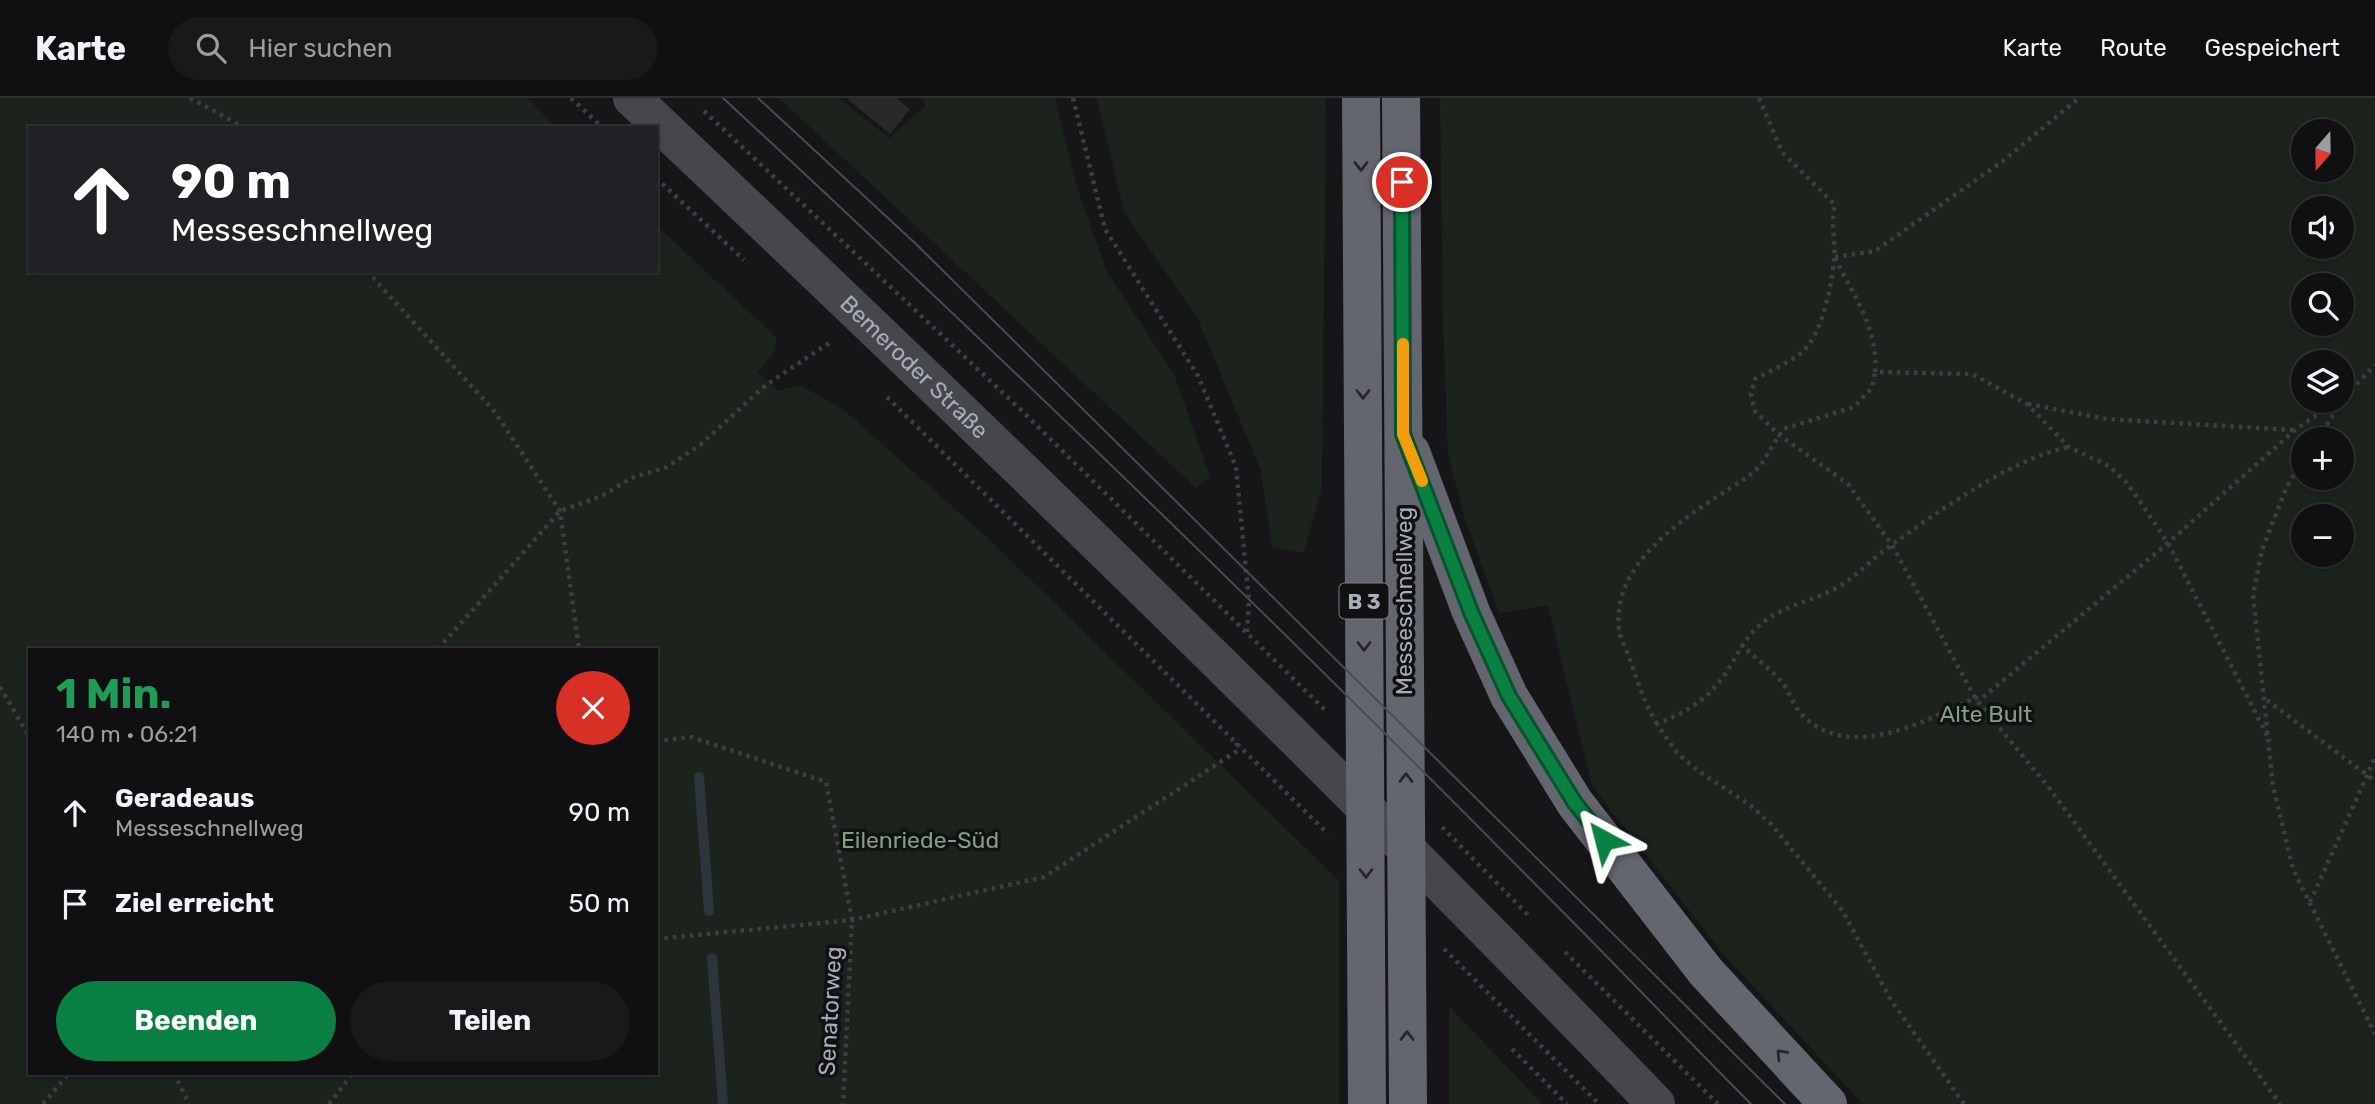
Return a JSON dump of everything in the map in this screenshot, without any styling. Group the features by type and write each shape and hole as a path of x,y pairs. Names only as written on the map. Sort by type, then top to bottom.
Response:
{"highway":[{"name":"Messeschnellweg","path":"1361,98 1367,1104"},
{"name":"Messeschnellweg","path":"1401,98 1408,1104"},
{"path":"1403,434 1471,612 1509,696 1575,803 1706,972 1828,1104"}],"main road":[{"name":"Bemeroder Straße","path":"632,98 865,318 1399,841 1656,1104"}],"path":[{"path":"190,98 241,126"},
{"path":"571,98 601,126"},
{"path":"1759,98 1782,152 1835,205 1831,218 1835,257 1825,306 1812,340 1802,352 1755,379 1751,394 1755,411 1778,434 1848,484 1892,545 1975,698 2050,789 2280,1104"},
{"path":"1835,257 1875,251 2003,161 2079,98"},
{"path":"701,107 933,325 1194,580"},
{"path":"658,180 754,269"},
{"path":"1835,257 1871,330 1877,351 1872,388 1854,407 1818,416 1778,434 1755,471 1662,538 1641,560 1621,594 1619,631 1641,696 1677,753 1771,824 1842,910 1891,1000 1964,1104"},
{"path":"369,273 495,412 560,511 579,648"},
{"path":"822,332 841,351"},
{"path":"439,648 560,511 602,496 631,478 667,467 700,446 766,385 817,351"},
{"path":"2354,387 2375,365"},
{"path":"1875,372 1972,374 2027,404 2069,447 2109,466 2119,475 2168,543 2270,741"},
{"path":"880,390 1193,699"},
{"path":"2027,404 2107,419 2291,430"},
{"path":"2299,427 2319,413"},
{"path":"1741,644 1782,682 1794,705 1805,718 1835,733 1864,737 1889,733 1975,698 1982,698 2168,543 2291,434"},
{"path":"1657,724 1682,713 1716,686 1741,644 1782,609 1828,593 1845,583 1892,545 2021,462 2049,451 2069,447"},
{"path":"2291,480 2262,550 2253,595 2256,646 2266,700 2273,786 2284,840 2309,902 2375,1034"},
{"path":"0,687 28,735"},
{"path":"2266,700 2375,781"},
{"name":"Senatorweg","path":"658,741 691,737 826,782 852,920 843,1104"},
{"path":"2309,902 2375,758"},
{"path":"658,939 852,920"},
{"path":"1557,944 1718,1104"},
{"path":"1513,1049 1567,1104"},
{"path":"1558,1063 1599,1104"},
{"path":"43,1104 67,1075"},
{"path":"175,1075 188,1104"},
{"path":"329,1104 351,1075"}],"green space":[{"name":"Eilenriede-Süd","path":"0,98 527,98 555,126 28,126 28,273 658,273 658,227 777,338 775,351 758,372 778,391 800,385 844,410 992,542 1339,881 1339,1104 0,1104"},
{"path":"779,98 838,98 890,138 926,105 922,98 1055,98 1078,190 1107,272 1174,374 1210,477 1196,488"},
{"path":"1097,98 1326,98 1322,487 1304,553 1272,547 1261,471 1198,319 1124,212"},
{"name":"Alte Bult","path":"1440,98 2375,98 2375,1104 1863,1104 1724,955 1592,786 1548,605 1499,613 1464,516 1448,454"},
{"path":"1449,1006 1542,1104 1449,1104"}],"building":[{"path":"846,98 896,98 910,109 890,134"}],"waterway":[{"path":"699,777 709,911"},
{"path":"712,958 723,1104"}],"tram line":[{"path":"723,98 934,296 1247,597 1452,800 1751,1104"},
{"path":"758,98 916,244 1785,1104"}],"slow traffic":[{"path":"1403,344 1403,434 1422,481"}],"route":[{"path":"1402,182 1403,434 1471,612 1509,696 1575,803 1604,840"}]}
